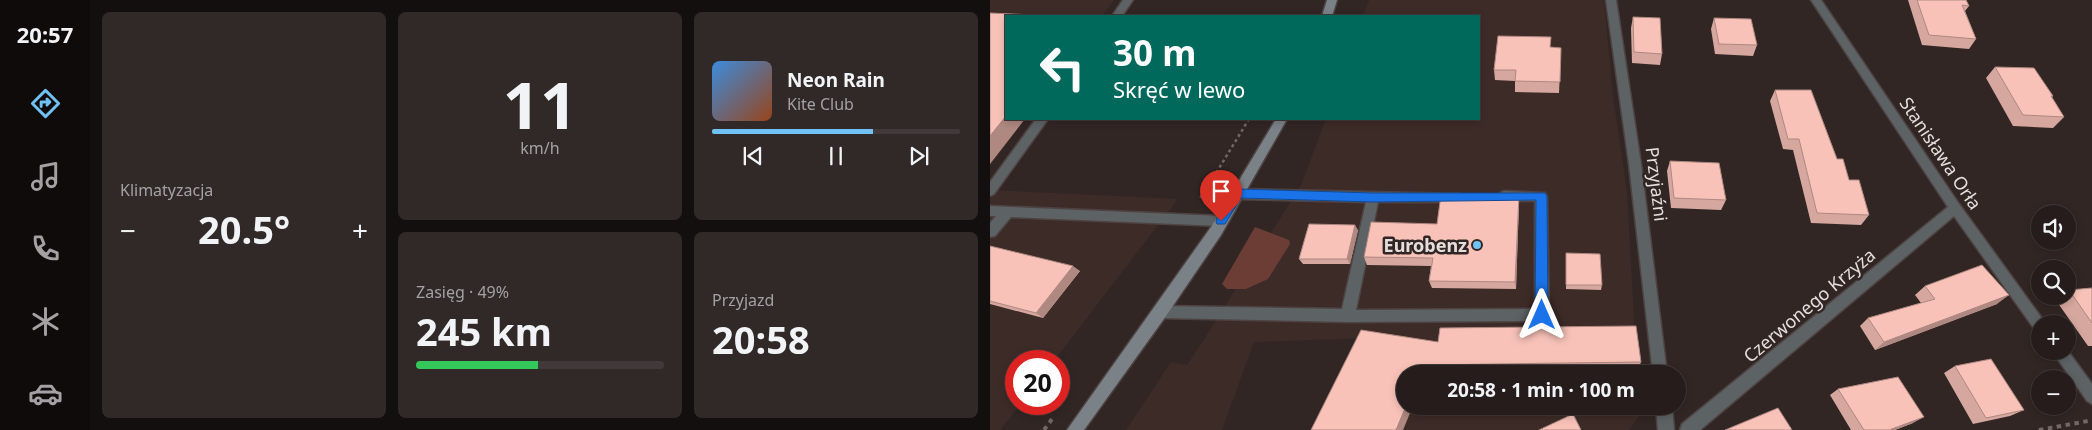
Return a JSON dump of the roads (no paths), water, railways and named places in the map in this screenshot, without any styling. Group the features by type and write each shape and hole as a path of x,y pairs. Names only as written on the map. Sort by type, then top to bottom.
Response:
{"main road":[{"path":"1327,15 1332,0"},
{"path":"1074,430 1161,312 1238,194 1280,120"}],"street":[{"path":"1118,15 1128,0"},
{"name":"Przyjaźni","path":"1611,0 1635,164 1659,365"},
{"name":"Stanisława Orła","path":"1816,0 1955,208 2033,315"},
{"path":"990,191 1041,120"},
{"path":"1238,194 1373,197 1472,196"},
{"path":"1161,312 1348,316 1542,315 1541,196 1492,196"},
{"path":"1348,316 1373,197"},
{"name":"Czerwonego Krzyża","path":"1688,430 1955,208"},
{"path":"990,211 1221,221"},
{"path":"990,232 1008,212"},
{"path":"2066,360 2092,396"},
{"path":"1665,415 1666,430"}],"place":[{"name":"Eurobenz","path":"1477,245"}]}
